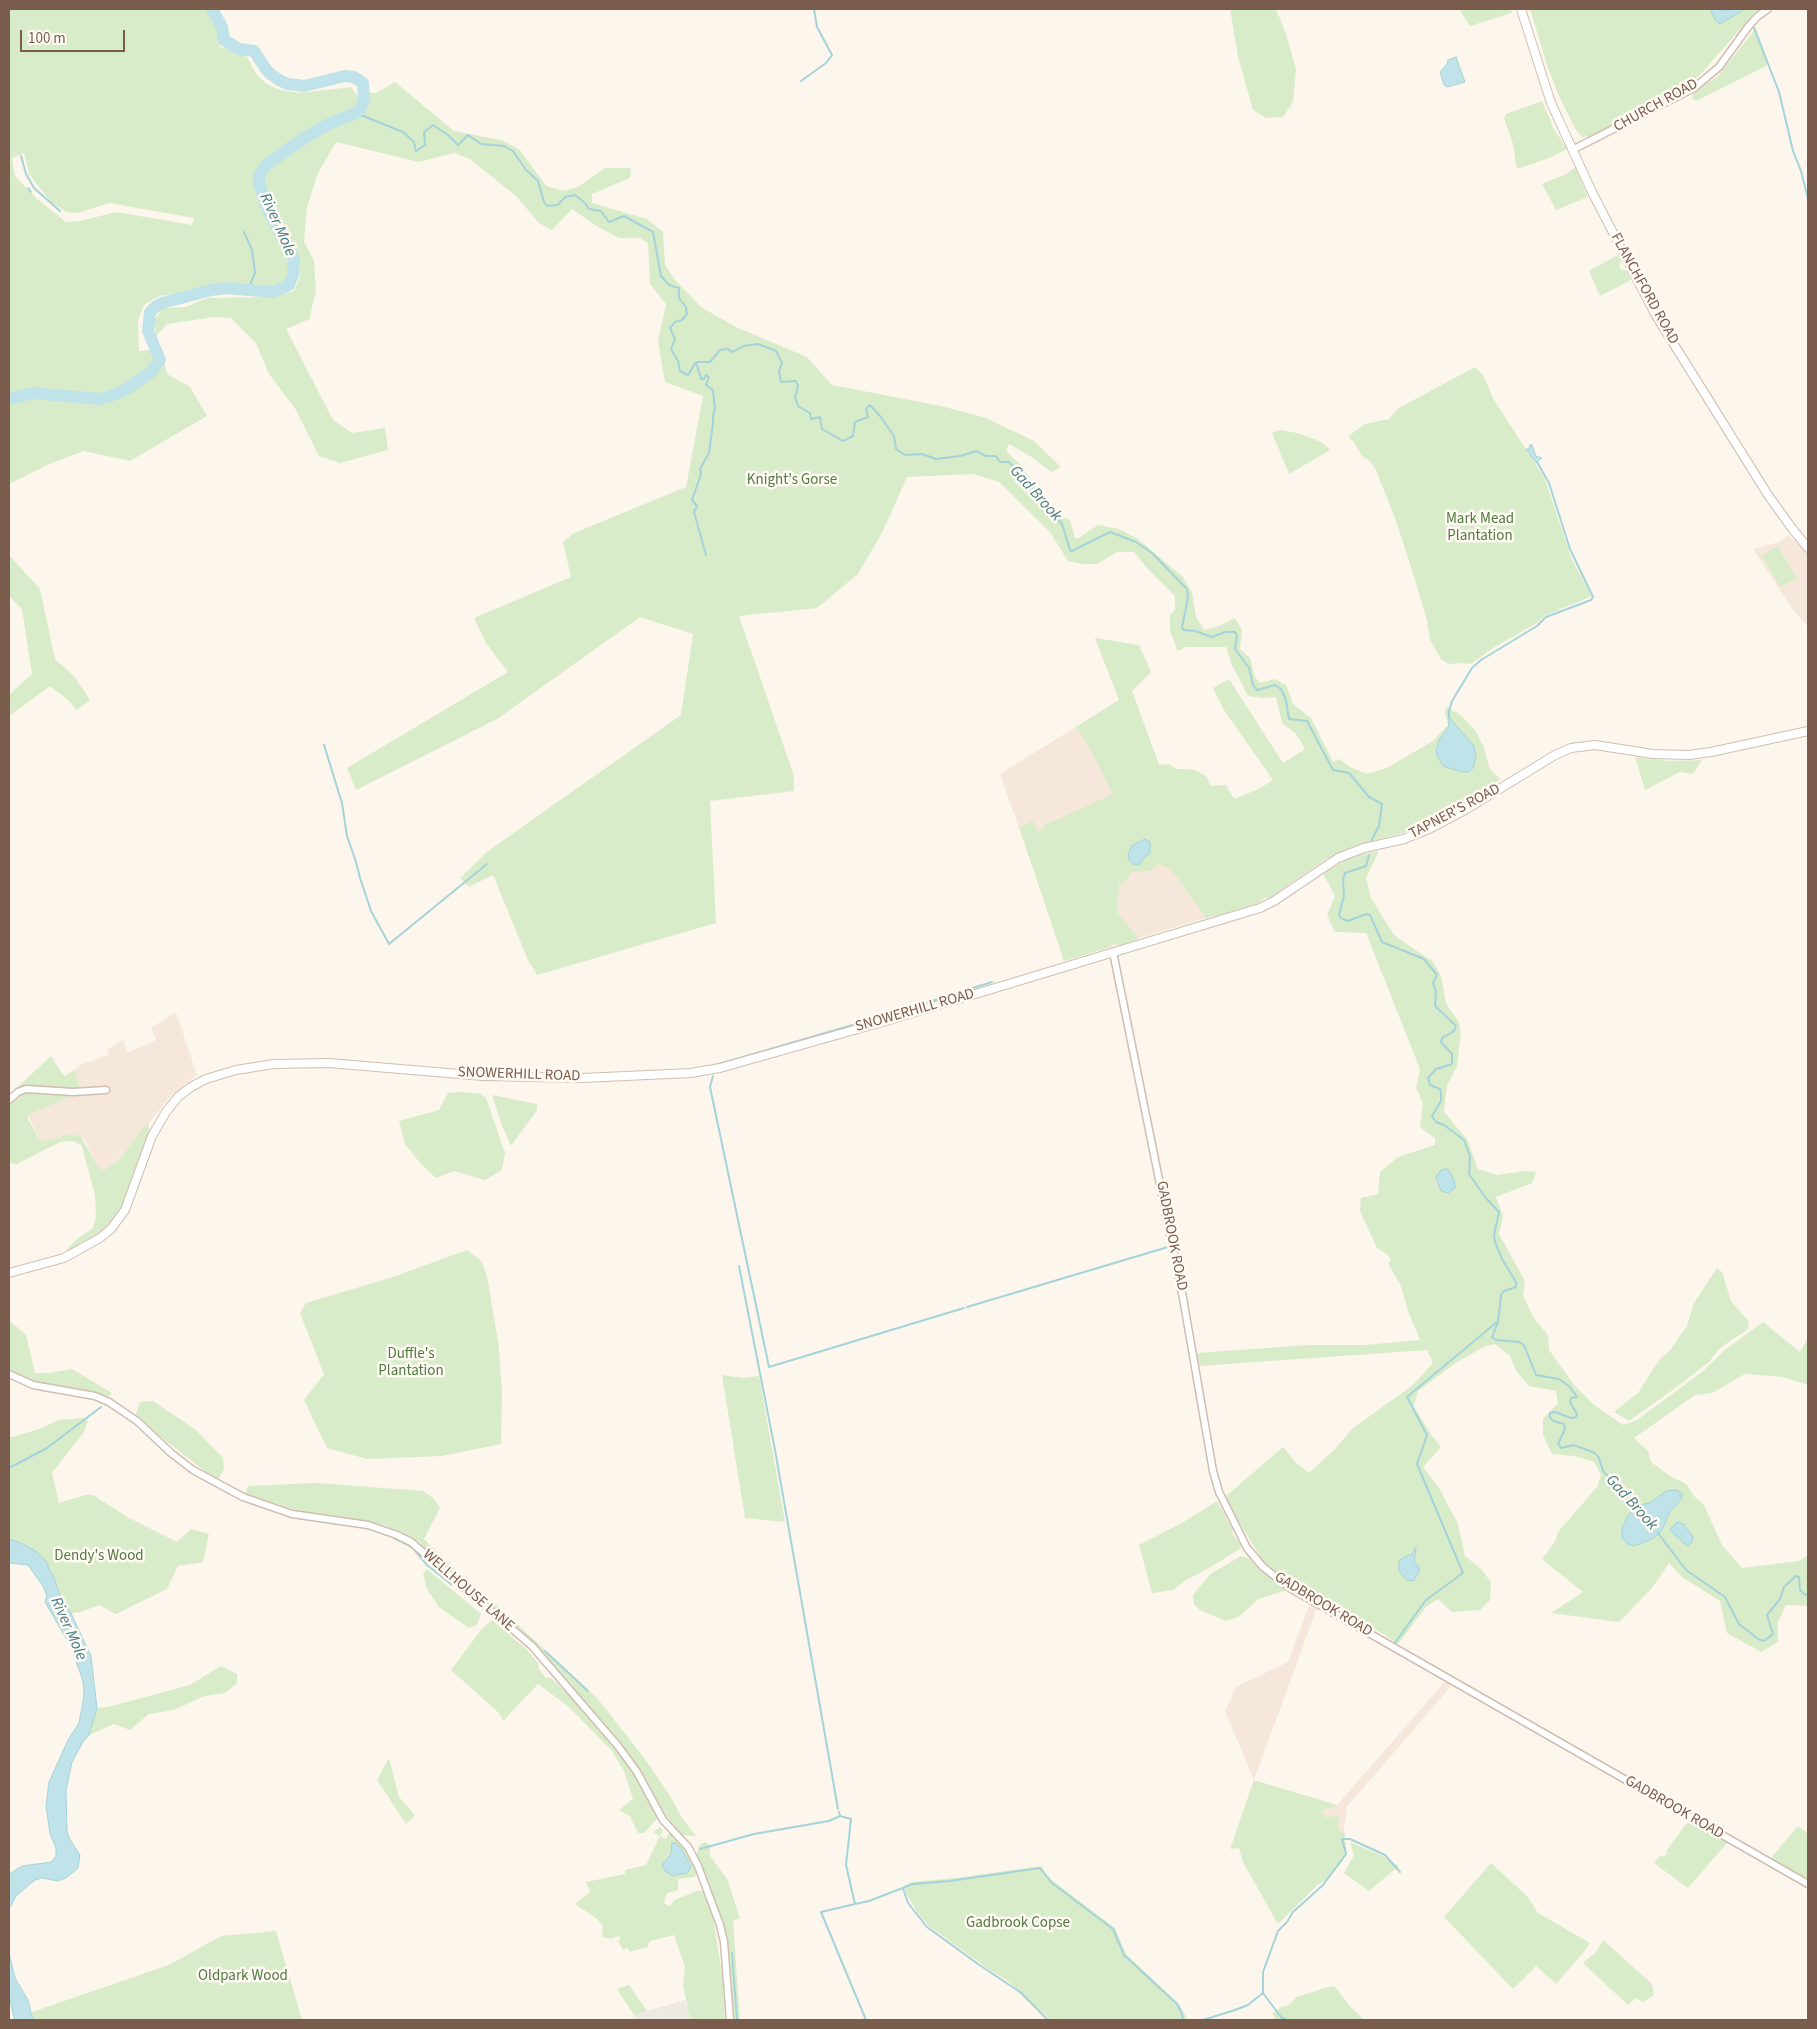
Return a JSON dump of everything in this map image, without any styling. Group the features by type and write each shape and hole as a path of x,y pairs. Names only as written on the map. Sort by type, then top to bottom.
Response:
{"street":[{"name":"FLANCHFORD ROAD","path":"1520,9 1548,95 1592,192 1655,314 1768,495 1808,548"},
{"name":"CHURCH ROAD","path":"1574,149 1694,88 1719,67 1748,27 1768,9"},
{"name":"TAPNER'S ROAD","path":"1112,952 1260,908 1274,901 1338,858 1364,848 1404,839 1429,829 1570,748 1595,745 1653,754 1689,754 1711,752 1808,732"},
{"name":"SNOWERHILL ROAD","path":"9,1273 64,1258 100,1238 111,1229 125,1210 152,1136 166,1112 178,1097 192,1087 206,1079 236,1070 274,1064 329,1063 483,1076 582,1078 691,1073 720,1068 886,1021 1112,952"},
{"name":"GADBROOK ROAD","path":"1112,952 1183,1298 1213,1470 1219,1492 1247,1548 1263,1567 1290,1588 1808,1884"},
{"path":"9,1100 18,1092 35,1088 73,1092 106,1090"},
{"name":"WELLHOUSE LANE","path":"9,1374 33,1386 95,1396 109,1402 123,1410 193,1470 243,1497 292,1514 368,1524 411,1542 532,1646 618,1746 637,1772 663,1820 692,1853 711,1898 724,1942 730,2020"}],"shaded area":[{"path":"1788,535 1808,554 1808,626 1793,610 1753,549 1779,542"},
{"path":"1095,638 1139,645 1151,672 1132,691 1159,765 1168,764 1177,769 1195,770 1206,776 1211,786 1226,785 1234,799 1259,789 1273,780 1312,779 1339,759 1350,767 1366,774 1387,768 1433,741 1448,725 1445,712 1447,707 1459,714 1475,730 1484,748 1489,767 1501,779 1466,802 1442,812 1403,833 1357,845 1326,859 1269,898 1266,897 1258,903 1064,961 1000,774 1119,700"},
{"path":"176,1012 197,1075 172,1095 114,1165 104,1170 99,1169 84,1139 64,1135 46,1141 39,1139 28,1115 77,1094 79,1084 75,1070 80,1065 108,1055 107,1050 123,1040 128,1053 156,1040 151,1028"},
{"path":"1310,1603 1317,1608 1254,1780 1225,1711 1236,1687 1288,1662"},
{"path":"1446,1680 1453,1684 1345,1809 1347,1812 1344,1828 1347,1854 1341,1863 1328,1879 1317,1885 1278,1924 1243,1862 1320,1810 1337,1805"},
{"path":"685,2000 690,2020 636,2020 634,2015"}],"green space":[{"path":"9,9 217,9 228,35 219,46 247,57 256,74 267,84 280,90 300,93 351,87 358,97 357,106 352,112 322,124 268,159 259,167 255,178 256,188 266,216 289,259 290,271 288,281 278,287 228,285 194,292 159,296 144,305 138,321 139,351 161,349 167,374 190,387 207,416 130,461 84,451 47,465 9,484","holes":["24,153 29,174 50,201 66,212 78,213 109,203 194,218 192,225 116,212 80,221 66,222 37,199 15,176 12,158"]},
{"path":"1230,9 1276,9 1286,34 1296,69 1293,102 1283,117 1266,118 1253,110 1238,57"},
{"path":"1459,9 1511,9 1512,13 1470,26"},
{"path":"1530,9 1758,9 1699,76 1637,114 1590,136 1582,137 1576,130 1559,96 1548,68"},
{"path":"1756,28 1768,61 1766,66 1696,101 1692,99 1693,93 1718,76"},
{"name":"Knight's Gorse","path":"395,82 454,131 501,140 520,150 546,186 563,191 578,187 605,168 631,168 630,178 592,194 592,203 647,219 663,232 665,265 676,281 701,307 736,327 807,357 832,385 941,406 986,418 1034,441 1061,467 1051,472 1030,456 1009,444 1006,451 1022,466 1055,514 1070,520 1075,538 1079,538 1098,525 1119,529 1138,539 1182,576 1192,592 1196,617 1204,630 1217,627 1235,618 1242,630 1240,649 1250,658 1255,677 1260,683 1275,679 1286,685 1293,704 1311,718 1333,762 1339,759 1350,767 1367,774 1387,768 1433,741 1448,725 1445,712 1447,707 1459,714 1475,730 1484,748 1489,767 1501,779 1466,802 1442,812 1403,833 1357,845 1326,859 1269,898 1266,897 1258,903 1216,917 1212,916 1205,919 1205,916 1171,869 1158,864 1152,871 1132,872 1123,884 1119,883 1117,912 1139,939 1118,946 1115,943 1111,944 1108,948 1064,961 1019,827 1033,821 1038,832 1044,828 1043,826 1113,794 1090,748 1076,727 1119,700 1095,638 1139,645 1151,672 1132,691 1159,765 1168,764 1177,769 1195,770 1206,776 1211,786 1226,785 1234,799 1259,789 1273,780 1224,710 1213,688 1229,679 1283,763 1305,749 1296,734 1282,723 1276,697 1248,696 1232,665 1226,647 1186,647 1178,651 1170,631 1170,615 1175,610 1175,596 1134,552 1117,552 1097,564 1068,561 1050,532 999,482 973,474 907,477 883,531 858,574 817,608 739,616 794,776 794,791 710,801 716,923 537,975 528,960 493,875 469,887 460,878 488,851 681,715 693,634 640,617 497,719 356,790 347,768 508,672 486,643 474,618 571,577 563,542 574,533 686,487 703,396 665,382 658,341 666,304 650,284 648,243 640,238 619,238 598,227 572,209 552,230 539,223 516,196 470,159 454,153 419,162 336,142 318,173 307,207 304,241 314,261 316,292 310,319 286,329 333,420 352,433 385,428 388,450 340,463 319,456 296,410 269,374 256,343 231,318 214,317 167,324 156,336 154,320 163,308 185,307 208,298 272,297 294,291 300,277 296,255 269,204 263,183 266,169 317,135 354,119 365,110 367,93 376,93"},
{"path":"1542,101 1554,129 1567,149 1549,158 1517,169 1513,144 1504,118 1506,114"},
{"path":"1575,167 1588,197 1556,210 1542,184 1566,174"},
{"path":"1618,255 1621,261 1619,265 1621,270 1627,270 1631,280 1600,296 1589,271"},
{"name":"Mark Mead Plantation","path":"1475,367 1483,375 1494,400 1545,479 1572,560 1591,594 1590,597 1546,615 1535,624 1493,648 1471,664 1449,664 1441,659 1430,640 1427,620 1411,567 1396,521 1376,470 1370,461 1362,456 1354,442 1349,438 1350,435 1365,424 1389,419 1399,408"},
{"path":"1280,430 1314,439 1323,443 1330,450 1289,474 1272,433"},
{"path":"1778,546 1796,578 1780,587 1762,556"},
{"path":"9,555 40,589 55,659 75,677 90,700 77,710 50,686 9,716 9,695 32,674 22,609 9,596"},
{"path":"1635,757 1669,761 1702,760 1693,774 1680,772 1645,790"},
{"path":"1379,851 1366,878 1371,898 1394,935 1433,962 1441,976 1446,1004 1459,1022 1461,1033 1457,1066 1447,1086 1444,1112 1467,1139 1478,1169 1497,1175 1525,1171 1536,1172 1532,1183 1496,1197 1503,1216 1499,1234 1525,1281 1523,1295 1533,1317 1548,1335 1549,1350 1575,1386 1593,1404 1623,1425 1637,1420 1702,1372 1726,1349 1763,1322 1800,1352 1808,1338 1808,1385 1783,1377 1745,1374 1712,1393 1695,1395 1634,1438 1648,1451 1651,1462 1670,1476 1686,1484 1694,1496 1704,1505 1722,1545 1742,1568 1799,1561 1808,1555 1808,1606 1786,1605 1778,1622 1778,1642 1761,1652 1727,1633 1720,1601 1682,1577 1669,1563 1652,1588 1619,1622 1551,1613 1583,1592 1542,1559 1556,1540 1558,1532 1597,1487 1601,1475 1594,1462 1575,1456 1552,1454 1543,1435 1543,1419 1558,1403 1556,1391 1529,1386 1516,1371 1510,1356 1495,1344 1484,1347 1457,1362 1418,1391 1414,1406 1441,1447 1423,1467 1439,1488 1458,1524 1465,1556 1481,1569 1491,1582 1490,1600 1480,1610 1452,1612 1438,1599 1426,1607 1398,1644 1282,1579 1263,1561 1237,1519 1226,1496 1283,1447 1296,1463 1309,1473 1336,1448 1352,1429 1413,1385 1433,1363 1427,1350 1199,1366 1197,1353 1309,1345 1365,1345 1420,1340 1408,1311 1401,1286 1388,1263 1391,1260 1388,1255 1377,1248 1360,1211 1361,1198 1378,1194 1380,1172 1398,1157 1435,1145 1435,1138 1420,1127 1423,1103 1416,1088 1420,1069 1366,933 1335,932 1327,915 1335,896 1323,874 1353,855","holes":["1666,1491 1682,1498 1669,1513 1663,1528 1654,1538 1635,1546 1636,1506 1650,1503"]},
{"path":"51,1056 64,1076 75,1070 80,1089 77,1094 28,1115 28,1119 39,1139 46,1141 69,1134 80,1136 99,1168 104,1170 118,1161 148,1122 149,1128 149,1135 123,1207 115,1223 98,1237 64,1253 76,1240 93,1228 96,1217 95,1195 82,1146 74,1141 60,1142 17,1164 9,1163 9,1095"},
{"path":"448,1093 480,1094 486,1098 505,1153 502,1170 485,1180 454,1171 436,1178 420,1163 405,1144 399,1121 439,1110"},
{"path":"492,1095 537,1104 537,1110 511,1146 501,1123"},
{"name":"Duffle's Plantation","path":"467,1250 481,1261 487,1276 499,1348 502,1392 501,1444 442,1456 367,1459 327,1448 304,1400 324,1374 300,1313 306,1303 393,1277"},
{"path":"1717,1268 1722,1272 1731,1301 1749,1322 1747,1330 1720,1348 1709,1362 1629,1421 1614,1412 1638,1393 1659,1360 1670,1350 1687,1326 1694,1303"},
{"path":"9,1320 26,1335 35,1373 72,1369 112,1393 109,1396 50,1387 31,1381 9,1370"},
{"path":"722,1375 743,1378 759,1376 785,1522 745,1518"},
{"path":"153,1401 196,1430 223,1458 224,1469 218,1480 157,1434 136,1414 140,1402"},
{"name":"Dendy's Wood","path":"83,1418 88,1421 84,1432 52,1473 59,1503 85,1495 93,1495 129,1518 177,1542 191,1529 209,1534 203,1562 178,1566 167,1589 116,1614 99,1605 81,1612 71,1613 61,1598 54,1578 34,1550 9,1539 9,1436 13,1437 39,1429 59,1420"},
{"path":"316,1483 423,1491 433,1498 440,1508 424,1539 478,1588 471,1589 461,1582 421,1546 421,1543 385,1525 301,1512 245,1493 248,1486"},
{"path":"1217,1501 1233,1530 1232,1533 1241,1545 1240,1549 1186,1580 1173,1590 1152,1593 1139,1545 1182,1523"},
{"path":"1241,1556 1253,1560 1260,1570 1287,1590 1258,1599 1240,1616 1226,1621 1200,1610 1194,1605 1193,1595 1210,1574"},
{"path":"427,1569 481,1614 477,1625 469,1628 439,1607 427,1589 423,1573"},
{"path":"486,1595 597,1698 642,1755 669,1794 682,1818 696,1836 681,1835 658,1805 638,1769 617,1739 529,1638 490,1607 486,1600"},
{"path":"492,1620 526,1649 538,1663 539,1669 545,1677 551,1678 572,1698 613,1744 633,1772 657,1819 644,1833 638,1833 630,1816 619,1810 633,1799 624,1771 612,1751 568,1706 538,1684 503,1721 500,1714 451,1670 481,1630"},
{"path":"221,1666 237,1674 237,1683 225,1693 204,1696 174,1710 149,1714 130,1730 114,1724 89,1735 97,1708 112,1706 190,1685"},
{"path":"389,1758 399,1797 415,1815 406,1824 377,1780"},
{"path":"1254,1780 1337,1805 1321,1811 1326,1818 1338,1815 1339,1831 1344,1831 1347,1854 1341,1863 1328,1879 1317,1885 1278,1924 1243,1862 1239,1848 1230,1849"},
{"path":"1691,1821 1727,1843 1688,1888 1654,1863 1660,1855 1664,1857 1668,1852 1666,1851 1686,1824"},
{"path":"1798,1826 1808,1834 1808,1881 1771,1858"},
{"path":"660,1827 663,1830 660,1836 653,1832"},
{"path":"669,1834 673,1834 685,1847 697,1870 695,1877 678,1879 678,1890 667,1893 664,1903 670,1906 674,1900 697,1891 703,1891 706,1895 714,1921 723,1982 725,2020 690,2020 683,1985 685,1967 674,1935 650,1941 647,1947 630,1952 627,1948 623,1950 618,1941 621,1939 619,1936 611,1939 602,1937 603,1926 597,1919 575,1904 590,1892 586,1882 625,1874 625,1870 646,1865 660,1836 665,1839","holes":["672,1843 676,1843 691,1866 686,1874 673,1876 667,1859 671,1854"]},
{"path":"704,1842 710,1845 710,1856 727,1879 740,1918 733,1921 740,2020 733,2020 726,1940 721,1916 696,1856 699,1846"},
{"path":"1350,1842 1383,1856 1399,1866 1369,1891 1344,1873 1354,1855"},
{"path":"1491,1863 1527,1896 1538,1913 1590,1943 1556,1984 1536,1966 1513,1989 1444,1917"},
{"name":"Gadbrook Copse","path":"1042,1866 1045,1873 1053,1881 1115,1928 1126,1954 1178,2003 1188,2020 1051,2020 1007,1980 991,1971 929,1926 917,1912 906,1893 905,1885 912,1882"},
{"name":"Oldpark Wood","path":"276,1931 302,2020 33,2020 32,2012 169,1965 221,1936"},
{"path":"1603,1940 1652,1984 1654,1995 1643,2002 1636,1998 1628,2005 1583,1963 1596,1952"},
{"path":"629,1985 647,2011 634,2015 617,1989"},
{"path":"1331,1986 1335,1987 1364,2020 1276,2020 1272,2014 1281,2007 1289,2005 1297,1997"}],"water":[{"path":"1710,9 1745,9 1720,24 1715,20"},
{"path":"1456,57 1465,82 1447,87 1444,85 1440,72 1448,60"},
{"path":"1530,445 1532,445 1536,456 1542,458 1536,463 1526,449 1529,449"},
{"path":"1449,717 1474,746 1476,758 1473,768 1469,772 1462,772 1443,766 1438,757 1436,751 1439,740 1449,726"},
{"path":"1145,839 1150,842 1150,853 1140,864 1134,865 1128,856 1131,846"},
{"path":"1449,1170 1454,1180 1455,1188 1448,1193 1441,1191 1436,1177 1440,1171"},
{"path":"1676,1490 1682,1493 1682,1498 1669,1513 1663,1528 1654,1538 1635,1546 1628,1544 1622,1538 1622,1528 1636,1506 1650,1503 1666,1491"},
{"path":"1677,1522 1684,1524 1693,1537 1692,1542 1687,1546 1670,1530"},
{"path":"9,1539 34,1550 48,1563 61,1598 71,1613 91,1656 97,1708 89,1735 72,1762 66,1791 67,1831 69,1838 80,1855 78,1868 66,1878 58,1881 42,1878 35,1880 16,1896 9,1909 9,1874 22,1866 51,1862 56,1856 56,1848 50,1834 46,1806 49,1782 68,1740 79,1723 84,1696 83,1681 71,1647 45,1602 47,1596 43,1586 28,1565 9,1563"},
{"path":"1416,1548 1414,1563 1419,1567 1419,1572 1413,1581 1407,1580 1399,1571 1399,1561 1411,1555"},
{"path":"672,1843 676,1843 681,1848 691,1866 686,1874 673,1876 665,1871 662,1865 671,1854"},
{"path":"9,1953 15,1978 28,2000 33,2020 15,2020 14,2018 9,1997"}],"waterway":[{"name":"River Mole","path":"9,399 33,393 99,399 108,397 127,389 151,372 160,360 148,331 150,312 155,307 162,303 211,290 226,288 273,292 289,285 293,275 294,259 267,209 259,183 259,175 266,165 304,138 360,110 364,100 363,83 354,77 345,76 304,86 288,84 279,80 268,72 254,51 239,49 224,40 222,27 212,9"},
{"path":"801,81 826,63 832,55 817,27 814,9"},
{"path":"1752,19 1761,9"},
{"path":"1754,28 1779,92 1793,151 1801,171 1808,199"},
{"name":"Gad Brook","path":"356,113 403,132 414,142 416,151 425,145 424,132 433,125 448,135 458,145 468,135 481,144 504,146 513,151 526,170 538,181 547,206 558,205 565,197 575,195 589,209 601,211 609,222 624,216 653,232 661,276 669,285 679,288 679,298 686,307 687,314 670,328 675,339 671,349 678,361 680,371 688,375 696,362 710,362 720,350 727,349 733,352 743,346 758,344 776,351 782,363 779,371 781,382 796,381 798,386 795,397 798,406 810,413 811,419 820,417 822,429 843,441 853,436 855,422 868,417 866,409 870,405 894,436 896,449 905,455 922,454 936,459 960,456 976,451 986,456 996,456 1000,462 1009,462 1062,524 1070,550 1072,551 1110,532 1136,542 1152,553 1187,589 1188,597 1182,628 1212,637 1225,632 1235,632 1237,635 1235,649 1249,668 1253,685 1257,690 1275,685 1281,689 1286,700 1289,719 1307,721 1333,770 1349,773 1369,797 1382,804 1379,826 1371,841"},
{"path":"21,156 26,174 34,188 60,211"},
{"path":"28,188 31,192"},
{"path":"244,232 252,250 255,273 248,290"},
{"path":"696,362 701,379 704,379 706,375 709,377 706,385 713,390 715,409 709,453 700,469 701,474 692,500 697,506 694,512 706,555"},
{"path":"1449,717 1452,701 1472,668 1481,660 1537,626 1546,617 1591,600 1593,597 1570,549 1549,483 1537,462"},
{"path":"324,745 342,803 347,836 360,878 371,911 389,944 487,864"},
{"name":"Gad Brook","path":"1369,855 1366,866 1345,873 1343,880 1344,896 1339,915 1348,921 1366,914 1370,915 1382,942 1424,959 1437,975 1433,983 1436,991 1435,1006 1456,1026 1454,1031 1442,1038 1441,1042 1452,1054 1452,1064 1436,1069 1428,1078 1430,1085 1440,1089 1441,1093 1441,1101 1432,1116 1436,1122 1444,1125 1464,1140 1470,1156 1469,1174 1485,1197 1499,1212 1494,1235 1495,1242 1502,1259 1516,1282 1516,1287 1504,1291 1501,1295 1498,1322 1492,1337 1496,1340 1519,1342 1524,1345 1536,1375 1559,1379 1569,1386 1577,1397 1571,1398 1570,1402 1577,1414 1576,1417 1571,1418 1555,1412 1550,1413 1553,1421 1564,1424 1565,1429 1558,1444 1561,1448 1574,1445 1595,1453 1599,1458 1603,1471 1637,1509"},
{"path":"712,1066 992,982"},
{"path":"713,1076 710,1087 769,1367 964,1308"},
{"path":"967,1307 1168,1247"},
{"path":"739,1266 775,1450 838,1809"},
{"path":"1394,1644 1426,1600 1463,1573 1417,1464 1427,1435 1407,1397 1497,1322"},
{"path":"9,1468 47,1448 101,1407"},
{"name":"Gad Brook","path":"1658,1533 1686,1570 1725,1597 1739,1624 1758,1639 1764,1641 1773,1634 1767,1615 1780,1599 1784,1587 1796,1576 1799,1577 1800,1590 1808,1595"},
{"path":"394,1538 412,1547 427,1565 452,1585"},
{"path":"1288,1582 1375,1633"},
{"path":"545,1651 588,1691"},
{"path":"839,1812 840,1816 851,1819 846,1865 855,1904 821,1912 866,2020"},
{"path":"700,1849 754,1834 829,1821 840,1816"},
{"path":"1287,2020 1281,2017 1263,1993 1263,1972 1278,1931 1293,1912 1323,1885 1346,1854 1342,1839 1350,1839 1385,1855 1400,1872"},
{"path":"855,1904 869,1901 913,1884 950,1881 1040,1868 1052,1883 1113,1929 1124,1955 1177,2004 1183,2020"},
{"path":"903,1888 908,1903 927,1927 1020,1992 1048,2020"},
{"path":"732,1953 737,2020"},
{"path":"1203,2020 1248,2005 1263,1993"}]}
